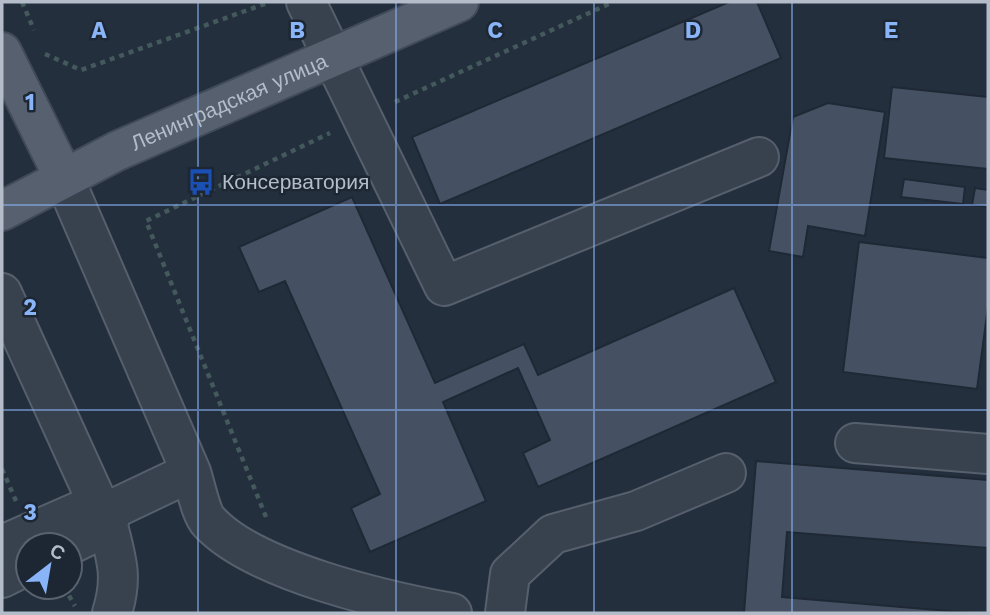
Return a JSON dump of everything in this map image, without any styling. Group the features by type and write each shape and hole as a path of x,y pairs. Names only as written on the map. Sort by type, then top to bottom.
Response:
{"main road":[{"name":"Ленинградская улица","path":"2,211 117,151 459,2"},
{"path":"2,52 64,178"}],"lane":[{"path":"306,2 443,286 758,157"},
{"path":"64,178 191,472 207,521 237,544 285,569 402,604 452,613"},
{"path":"2,293 106,513 117,559 119,590 112,613"},
{"path":"855,443 988,454"},
{"path":"2,545 106,513 191,472"},
{"path":"505,613 510,574 553,534 636,510 726,473"},
{"path":"84,532 106,513"}],"path":[{"path":"45,54 81,70 271,2"},
{"path":"146,221 285,569"}],"building":[{"path":"729,2 757,2 781,58 440,204 412,137"},
{"path":"892,87 988,97 988,169 884,158"},
{"path":"828,103 885,112 865,236 808,226 803,257 769,251 793,117"},
{"path":"904,179 965,187 963,204 901,197"},
{"path":"975,188 988,190 988,207 972,205"},
{"path":"352,197 435,383 524,344 538,375 734,288 776,382 538,487 523,453 550,440 518,368 443,402 486,501 370,552 351,508 380,494 285,281 259,292 239,247"},
{"path":"859,242 988,258 988,307 977,389 843,372"},
{"path":"756,461 988,480 988,548 787,532 782,597 973,613 744,613"}],"place":[{"name":"Консерватория","path":"201,182"}]}
